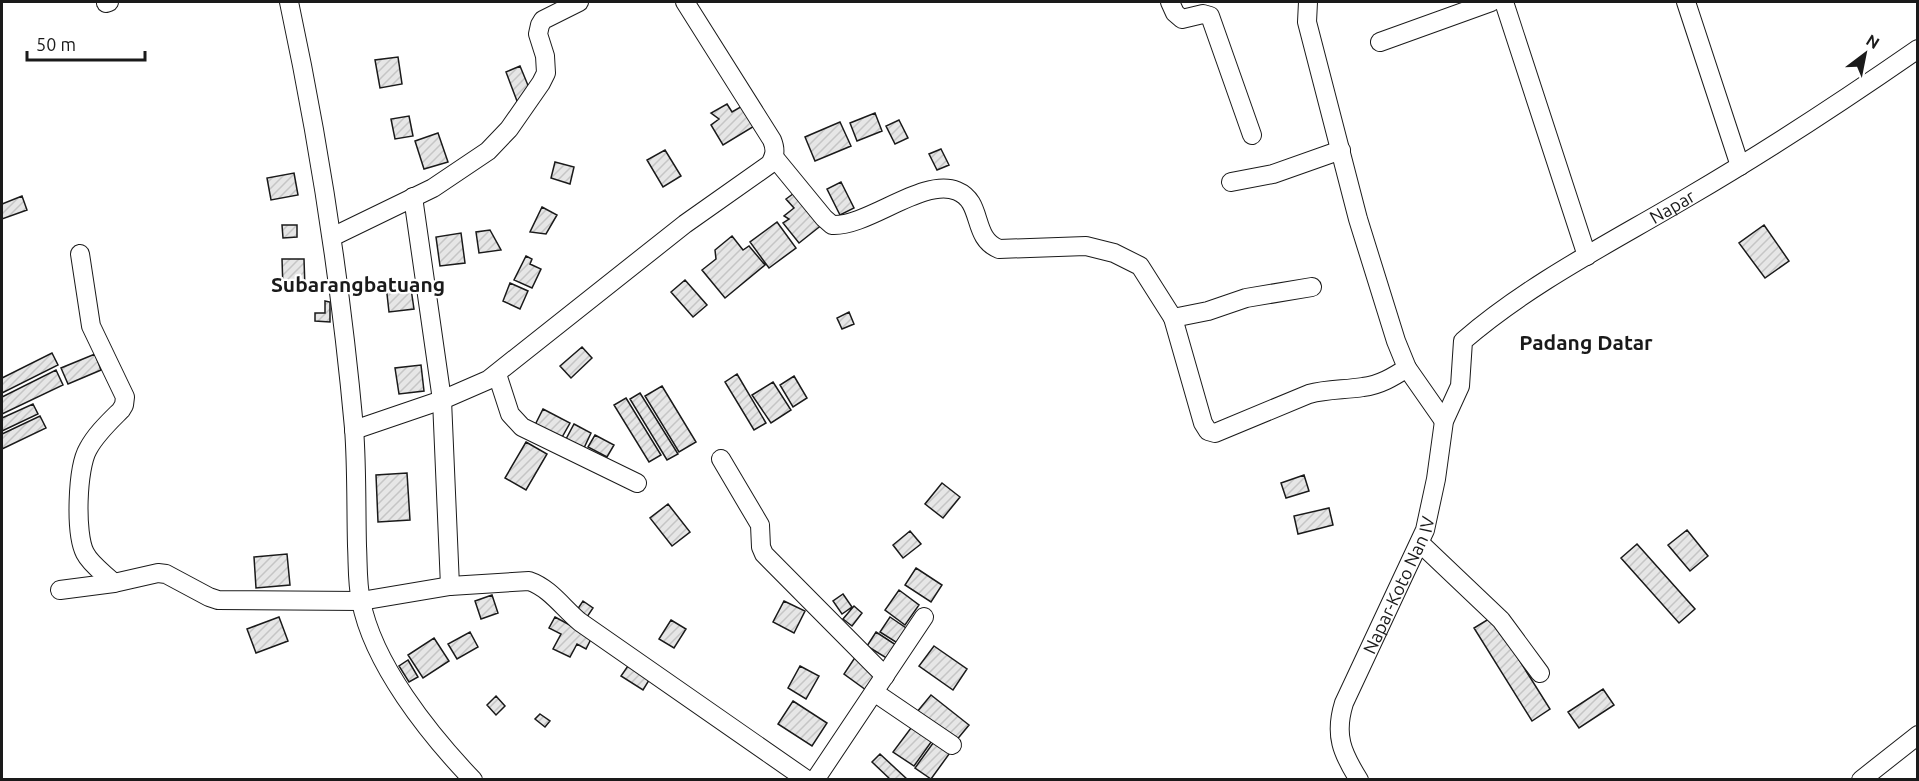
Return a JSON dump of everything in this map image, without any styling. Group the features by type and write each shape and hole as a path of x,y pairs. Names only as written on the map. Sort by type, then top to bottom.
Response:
{"street":[{"path":"287,2 308,91 332,237 354,430 361,601 376,647 390,673 433,734 473,780"},
{"path":"332,237 434,188 488,151 509,129 542,83 546,73 545,57 538,34 543,20 579,2"},
{"path":"354,430 442,400 488,380 685,224 763,170 774,157 775,148 772,140 685,2"},
{"path":"1170,2 1175,13 1182,18 1203,14 1210,16 1252,135"},
{"path":"1308,2 1307,22 1365,241 1396,341 1407,368 1444,421"},
{"path":"1380,42 1491,2"},
{"path":"1504,2 1587,256"},
{"path":"1686,2 1740,166"},
{"name":"Napar","path":"1460,386 1463,341 1492,316 1844,101 1917,49"},
{"path":"1231,182 1273,174 1341,150"},
{"path":"774,157 832,225 854,221 936,189 951,189 960,192 972,204 987,244 999,249 1086,246 1114,253 1140,266 1173,318 1203,423 1208,431 1215,433 1310,394 1377,384 1389,380 1407,368"},
{"path":"413,197 442,400 450,586"},
{"path":"80,254 91,326 125,397 121,410 96,437 87,451 82,468 78,519 85,554 114,583"},
{"path":"1173,318 1208,311 1246,298 1312,287"},
{"path":"497,374 510,414 522,427 638,483"},
{"name":"Napar-Koto Nan IV","path":"1359,780 1343,751 1339,731 1340,716 1353,683 1420,543 1432,506 1444,421 1460,386"},
{"path":"721,459 760,525 761,547 764,554 885,676"},
{"path":"1420,543 1501,620 1540,673"},
{"path":"60,590 114,583 158,573 166,574 218,600 361,601 450,586 529,581 539,584 580,622 807,780"},
{"path":"815,780 924,617"},
{"path":"874,692 952,745"},
{"path":"1861,780 1917,735"}],"building":[{"path":"398,57 402,84 380,88 375,60"},
{"path":"520,66 532,95 517,101 506,72"},
{"path":"727,104 732,112 744,105 756,125 723,145 711,125 719,119 711,113"},
{"path":"875,113 882,131 857,141 850,123"},
{"path":"409,116 413,136 395,139 391,119"},
{"path":"899,120 908,138 895,144 886,126"},
{"path":"840,122 851,146 815,161 805,137"},
{"path":"438,133 448,162 424,169 415,141"},
{"path":"941,149 949,165 937,170 929,154"},
{"path":"665,150 681,176 663,187 647,160"},
{"path":"555,162 574,167 570,184 551,178"},
{"path":"294,173 298,195 271,200 267,178"},
{"path":"841,182 854,208 840,215 827,189"},
{"path":"797,191 823,224 799,243 783,223 789,219 784,216 794,208 786,199"},
{"path":"22,196 27,210 2,219 2,204"},
{"path":"542,207 557,215 546,234 530,232"},
{"path":"777,222 796,248 769,268 750,242"},
{"path":"282,225 297,225 297,237 283,238"},
{"path":"1764,225 1789,261 1765,278 1739,243"},
{"path":"490,230 501,250 479,253 476,232"},
{"path":"461,233 465,263 440,266 436,237"},
{"path":"732,236 743,250 749,246 765,265 725,298 702,270 716,259 715,250"},
{"path":"526,256 532,259 530,264 541,269 532,288 514,280"},
{"path":"282,259 304,259 305,289 283,289"},
{"path":"685,280 707,305 693,317 671,292"},
{"path":"410,282 414,309 389,312 386,285"},
{"path":"510,283 528,291 520,309 503,301"},
{"path":"325,301 330,302 330,322 315,321 315,313 325,313"},
{"path":"849,312 854,324 842,329 837,318"},
{"path":"582,347 592,358 571,378 560,366"},
{"path":"52,353 58,365 2,393 2,378"},
{"path":"95,354 101,370 68,384 61,368"},
{"path":"421,365 424,391 399,394 395,368"},
{"path":"56,370 63,385 2,414 2,397"},
{"path":"737,374 766,423 754,430 725,382"},
{"path":"794,376 807,398 793,407 780,385"},
{"path":"773,382 791,410 771,423 752,395"},
{"path":"662,386 696,442 679,452 645,396"},
{"path":"640,393 678,454 667,460 630,399"},
{"path":"626,398 661,455 649,462 614,405"},
{"path":"33,404 38,414 2,431 2,418"},
{"path":"543,409 570,423 561,439 535,425"},
{"path":"40,416 46,428 2,449 2,434"},
{"path":"574,424 591,433 583,450 565,441"},
{"path":"595,435 614,445 607,457 588,447"},
{"path":"526,442 547,454 526,490 505,478"},
{"path":"407,473 410,520 378,522 376,475"},
{"path":"1304,475 1309,491 1286,498 1281,483"},
{"path":"942,483 960,497 943,518 925,504"},
{"path":"668,504 690,532 672,546 650,518"},
{"path":"1329,508 1333,525 1298,534 1294,516"},
{"path":"1687,530 1708,556 1690,571 1668,545"},
{"path":"910,531 921,544 903,558 893,545"},
{"path":"1637,544 1695,609 1679,623 1621,558"},
{"path":"287,554 290,585 256,588 254,557"},
{"path":"916,568 942,585 931,602 905,585"},
{"path":"899,590 919,605 905,625 885,610"},
{"path":"843,594 852,607 842,614 833,601"},
{"path":"492,595 498,613 481,619 475,601"},
{"path":"583,601 593,608 585,620 575,613"},
{"path":"784,601 805,611 794,633 773,622"},
{"path":"854,606 862,613 852,626 843,619"},
{"path":"279,617 288,641 256,653 247,629"},
{"path":"555,617 592,637 586,649 577,644 570,657 553,649 561,634 549,628"},
{"path":"890,617 909,630 899,644 880,632"},
{"path":"1492,617 1550,709 1532,721 1474,628"},
{"path":"671,620 686,629 674,648 659,639"},
{"path":"470,632 478,647 457,659 448,644"},
{"path":"876,632 896,645 888,659 867,646"},
{"path":"434,638 449,661 423,678 408,655"},
{"path":"934,646 967,669 953,690 919,666"},
{"path":"856,656 879,672 866,690 844,674"},
{"path":"408,660 418,677 409,682 399,666"},
{"path":"630,663 651,677 643,690 621,676"},
{"path":"800,666 819,676 806,699 788,688"},
{"path":"1603,689 1614,705 1579,728 1568,712"},
{"path":"931,695 969,725 955,742 917,712"},
{"path":"496,696 505,706 496,715 487,705"},
{"path":"793,701 827,723 812,746 778,724"},
{"path":"540,714 550,721 545,727 535,719"},
{"path":"914,724 934,738 914,766 893,752"},
{"path":"936,739 952,750 931,779 915,768"},
{"path":"880,754 908,780 891,780 872,762"}],"district":[{"name":"Subarangbatuang","path":"358,284"},
{"name":"Padang Datar","path":"1586,342"}]}
